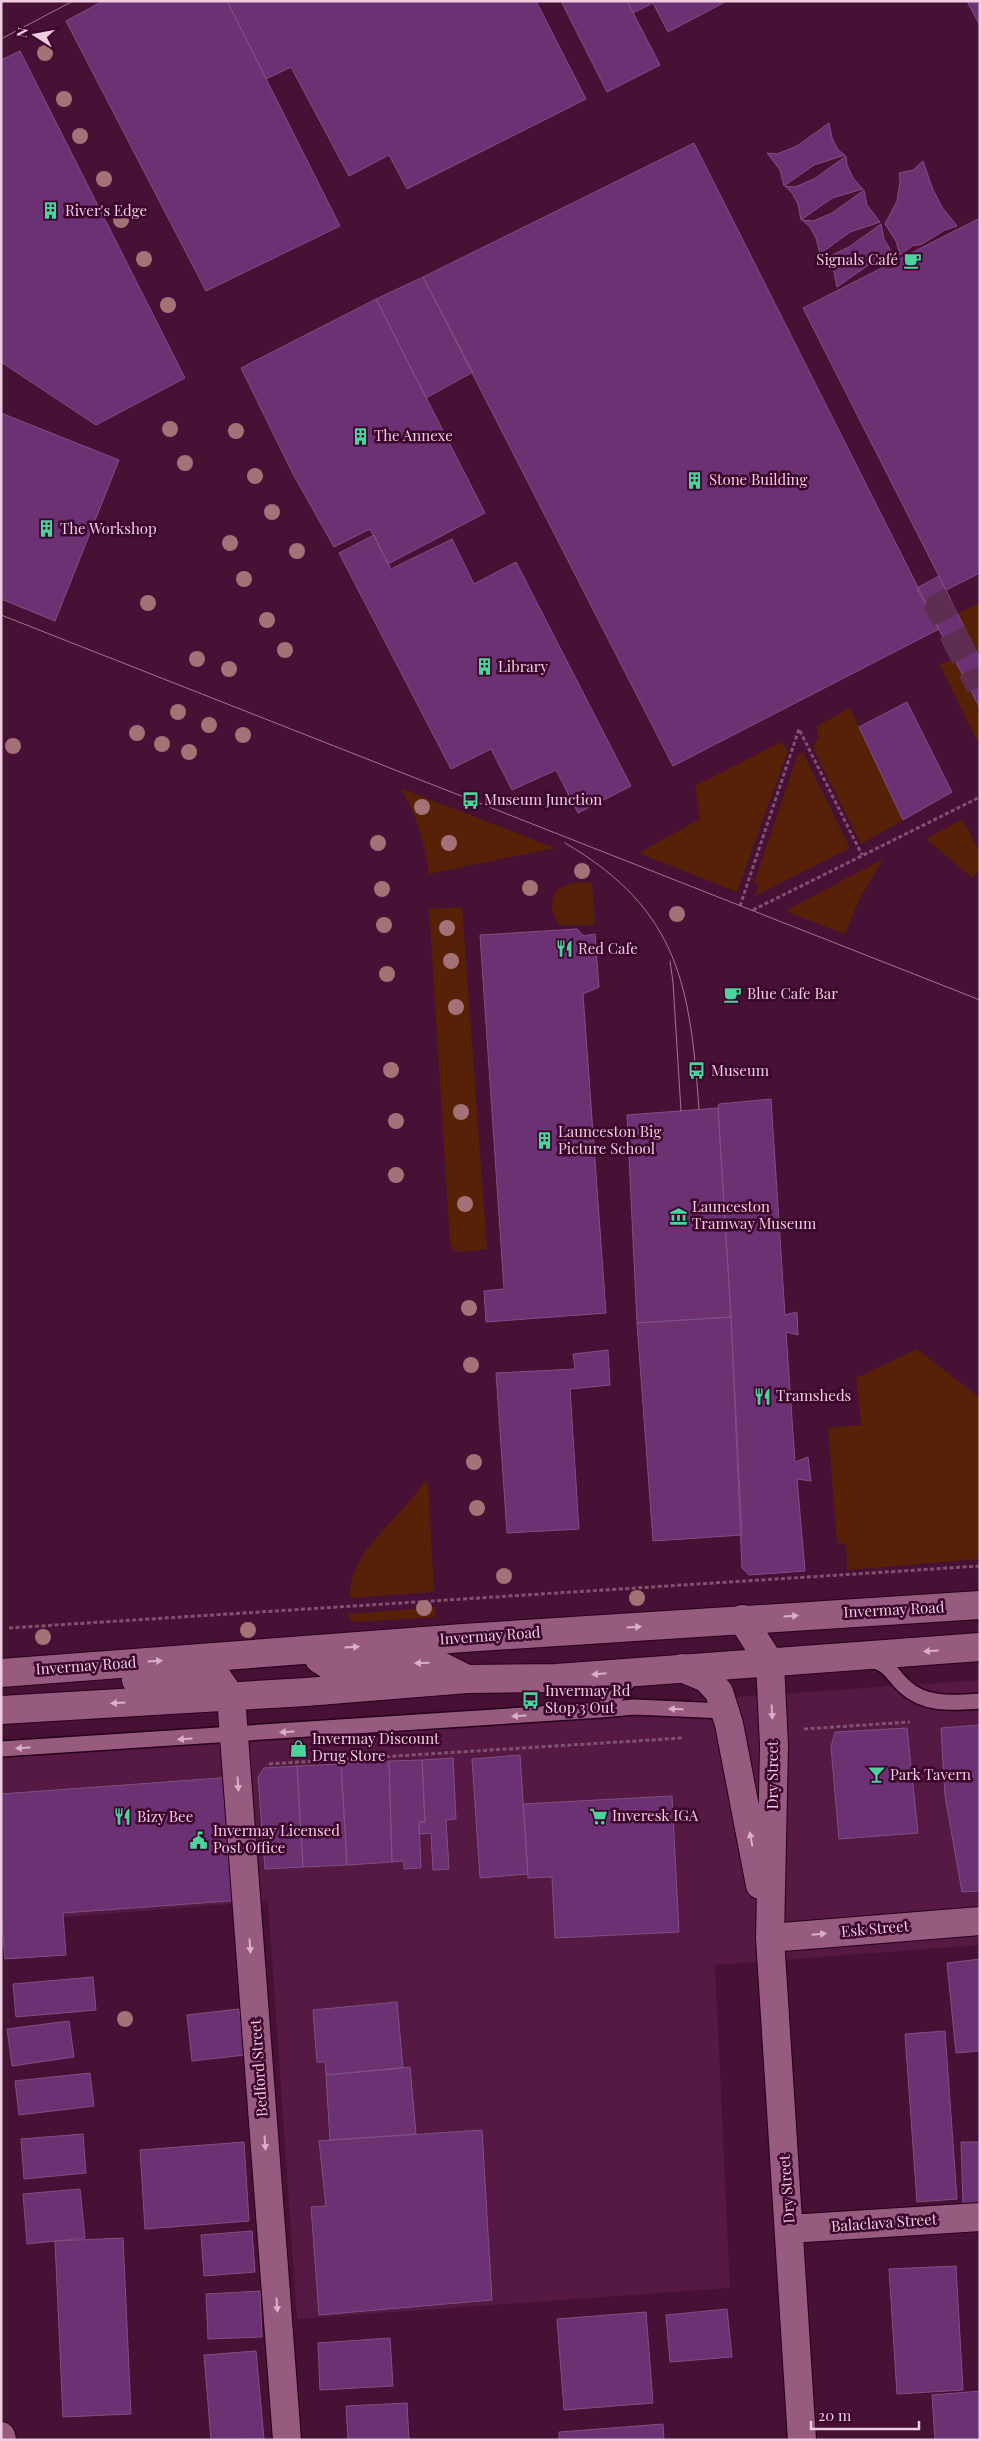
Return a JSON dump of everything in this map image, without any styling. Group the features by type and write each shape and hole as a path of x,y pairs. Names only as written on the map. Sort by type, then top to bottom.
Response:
{"main road":[{"name":"Invermay Road","path":"1,1672 742,1619 980,1605"},
{"name":"Dry Street","path":"742,1619 770,1663 774,1746 770,1938 802,2440"},
{"path":"1,1710 230,1697 467,1679 556,1678 637,1670 860,1657 980,1647"},
{"path":"316,1649 320,1660 330,1666 433,1662 467,1679"},
{"name":"Dry Street","path":"682,1668 706,1678 719,1692 725,1711 770,1938"},
{"path":"45,1669 113,1679 143,1680 217,1677 230,1697"},
{"name":"Bedford Street","path":"230,1697 287,2440"},
{"name":"Esk Street","path":"770,1938 980,1921"},
{"name":"Balaclava Street","path":"789,2230 980,2217"},
{"path":"1,2436 2,2440"}],"lane":[{"path":"860,1657 881,1663 892,1669 909,1690 928,1700 948,1704 980,1702"},
{"path":"602,1710 616,1697 637,1670"},
{"path":"1,1750 234,1736 634,1707 725,1711"}],"path":[{"path":"740,906 799,729 862,855"},
{"path":"753,910 980,797"},
{"path":"9,1628 980,1566"},
{"path":"796,1730 912,1722"},
{"path":"268,1764 690,1737"}],"shaded area":[{"path":"980,602 980,659 957,614"},
{"path":"954,658 980,708 980,747 940,665"},
{"path":"850,708 903,820 861,844 813,748 818,738 817,726"},
{"path":"781,742 788,750 737,892 639,853 700,819 695,786"},
{"path":"803,753 850,848 755,896 759,885 754,883 798,754"},
{"path":"400,788 555,848 429,874 419,829 411,808"},
{"path":"962,819 980,852 980,870 972,878 926,839"},
{"path":"883,859 859,900 845,934 785,911"},
{"path":"592,882 595,925 560,925 552,908 554,894 557,890 572,883"},
{"path":"462,907 487,1249 463,1252 455,1251 450,1245 429,909"},
{"path":"917,1349 980,1398 980,1559 847,1570 846,1544 837,1543 828,1428 861,1425 856,1378"},
{"path":"424,1481 428,1482 434,1592 350,1598 352,1581 358,1565 367,1550 403,1509"},
{"path":"435,1607 436,1617 354,1622 349,1614"},
{"path":"980,1680 980,1945 715,1965 730,2288 297,2319 268,1901 1,1922 1,1748"}],"building":[{"path":"103,1 227,1 340,226 206,291 66,21"},
{"path":"227,1 536,1 586,99 407,189 389,155 349,176 291,67 266,79"},
{"path":"561,1 627,1 660,65 607,92"},
{"path":"627,1 727,1 668,32 653,3 633,13"},
{"path":"967,1 980,1 980,26"},
{"name":"River's Edge","path":"20,51 185,378 96,425 1,362 1,60"},
{"path":"829,123 832,138 838,150 845,155 814,165 784,186 780,170 767,153 777,154 797,146"},
{"name":"Stone Building","path":"694,143 939,629 673,766 423,277"},
{"path":"846,156 847,165 853,178 863,189 832,198 801,220 798,204 792,193 785,186 795,187 814,179"},
{"path":"923,161 933,190 942,207 957,226 945,230 922,244 912,246 900,255 896,241 885,224 897,201 900,182 899,173 913,170"},
{"path":"864,190 867,205 880,222 850,232 820,254 816,238 810,227 802,220 813,221 832,213"},
{"path":"980,218 980,573 946,590 803,308"},
{"path":"881,224 884,239 891,251 898,257 867,266 837,287 834,272 828,262 819,254 830,256 849,247"},
{"path":"423,277 473,372 426,398 376,299"},
{"name":"The Annexe","path":"376,299 485,513 388,564 370,529 334,547 293,474 241,368"},
{"name":"The Workshop","path":"1,413 119,460 55,621 1,599"},
{"name":"Library","path":"374,535 391,569 452,539 474,584 516,562 631,786 578,813 556,770 512,790 491,749 451,769 339,553"},
{"path":"939,576 980,659 980,708 917,588"},
{"path":"907,702 952,792 903,820 859,727"},
{"name":"Launceston Big Picture School","path":"577,929 584,936 595,934 599,987 583,994 606,1313 486,1322 484,1291 504,1289 480,935"},
{"name":"Tramsheds","path":"771,1099 785,1315 797,1312 798,1335 786,1332 795,1462 808,1457 811,1481 797,1479 805,1571 749,1575 742,1568 731,1317 718,1108 719,1104"},
{"name":"Launceston Tramway Museum","path":"718,1108 731,1317 637,1323 627,1115"},
{"path":"731,1317 742,1535 653,1541 637,1323"},
{"path":"608,1350 610,1385 570,1389 579,1529 507,1533 496,1373 575,1369 573,1354"},
{"path":"980,1725 980,1891 962,1892 945,1796 941,1728"},
{"path":"907,1728 918,1833 839,1839 831,1747 835,1732"},
{"path":"520,1755 528,1874 480,1878 472,1759"},
{"path":"453,1758 456,1819 446,1820 449,1869 433,1870 431,1833 419,1834 419,1822 425,1822 422,1760"},
{"path":"422,1760 425,1822 419,1822 421,1868 404,1869 404,1861 392,1862 389,1761"},
{"path":"389,1761 392,1862 347,1865 341,1764"},
{"path":"341,1764 347,1865 303,1867 297,1766"},
{"path":"297,1766 303,1867 265,1869 258,1777 264,1768"},
{"path":"234,1777 243,1900 63,1913 66,1955 5,1959 1,1913 1,1794"},
{"path":"672,1796 679,1932 555,1938 552,1877 528,1878 523,1804"},
{"path":"980,1959 980,2051 956,2053 947,1963"},
{"path":"93,1977 96,2010 16,2017 13,1984"},
{"path":"397,2002 403,2068 326,2075 325,2062 317,2062 313,2010"},
{"path":"239,2009 245,2055 192,2061 187,2015"},
{"path":"69,2021 74,2057 12,2066 7,2029"},
{"path":"945,2031 957,2199 917,2202 905,2034"},
{"path":"410,2067 416,2134 330,2140 326,2075"},
{"path":"90,2073 94,2106 19,2115 15,2081"},
{"path":"482,2130 492,2300 319,2315 311,2207 326,2206 319,2141"},
{"path":"83,2134 86,2173 24,2179 21,2139"},
{"path":"244,2142 249,2221 145,2229 140,2150"},
{"path":"961,2142 980,2142 980,2204 963,2204"},
{"path":"80,2189 85,2238 27,2244 23,2194"},
{"path":"252,2231 255,2272 204,2276 201,2235"},
{"path":"123,2238 131,2414 63,2417 55,2241"},
{"path":"956,2266 963,2390 897,2394 889,2269"},
{"path":"260,2291 262,2337 208,2339 206,2294"},
{"path":"727,2309 732,2357 670,2362 666,2315"},
{"path":"646,2312 653,2403 564,2410 557,2319"},
{"path":"390,2338 393,2386 320,2390 318,2343"},
{"path":"256,2351 264,2439 211,2440 204,2355"},
{"path":"980,2391 980,2440 935,2440 932,2395"},
{"path":"407,2403 409,2440 348,2440 346,2406"},
{"path":"663,2424 664,2440 559,2440 559,2432"}],"tunnel":[{"path":"951,601 939,607 980,686"}],"tram line":[{"path":"1,39 73,1"},
{"path":"1,615 980,1000"},
{"path":"565,843 603,869 633,896 656,924 672,955 683,989 690,1025 699,1109"},
{"path":"670,961 681,1111"}],"place":[{"name":"River's Edge","path":"51,211"},
{"name":"Signals Café","path":"912,260"},
{"name":"The Annexe","path":"360,436"},
{"name":"Stone Building","path":"695,480"},
{"name":"The Workshop","path":"46,529"},
{"name":"Library","path":"484,667"},
{"name":"Museum Junction","path":"470,800"},
{"name":"Red Cafe","path":"564,949"},
{"name":"Blue Cafe Bar","path":"733,994"},
{"name":"Museum","path":"697,1071"},
{"name":"Launceston Big Picture School","path":"544,1141"},
{"name":"Launceston Tramway Museum","path":"678,1216"},
{"name":"Tramsheds","path":"762,1396"},
{"name":"Invermay Rd Stop 3 Out","path":"531,1700"},
{"name":"Invermay Discount Drug Store","path":"298,1748"},
{"name":"Park Tavern","path":"876,1775"},
{"name":"Inveresk IGA","path":"598,1816"},
{"name":"Bizy Bee","path":"123,1817"},
{"name":"Invermay Licensed Post Office","path":"199,1840"}]}
